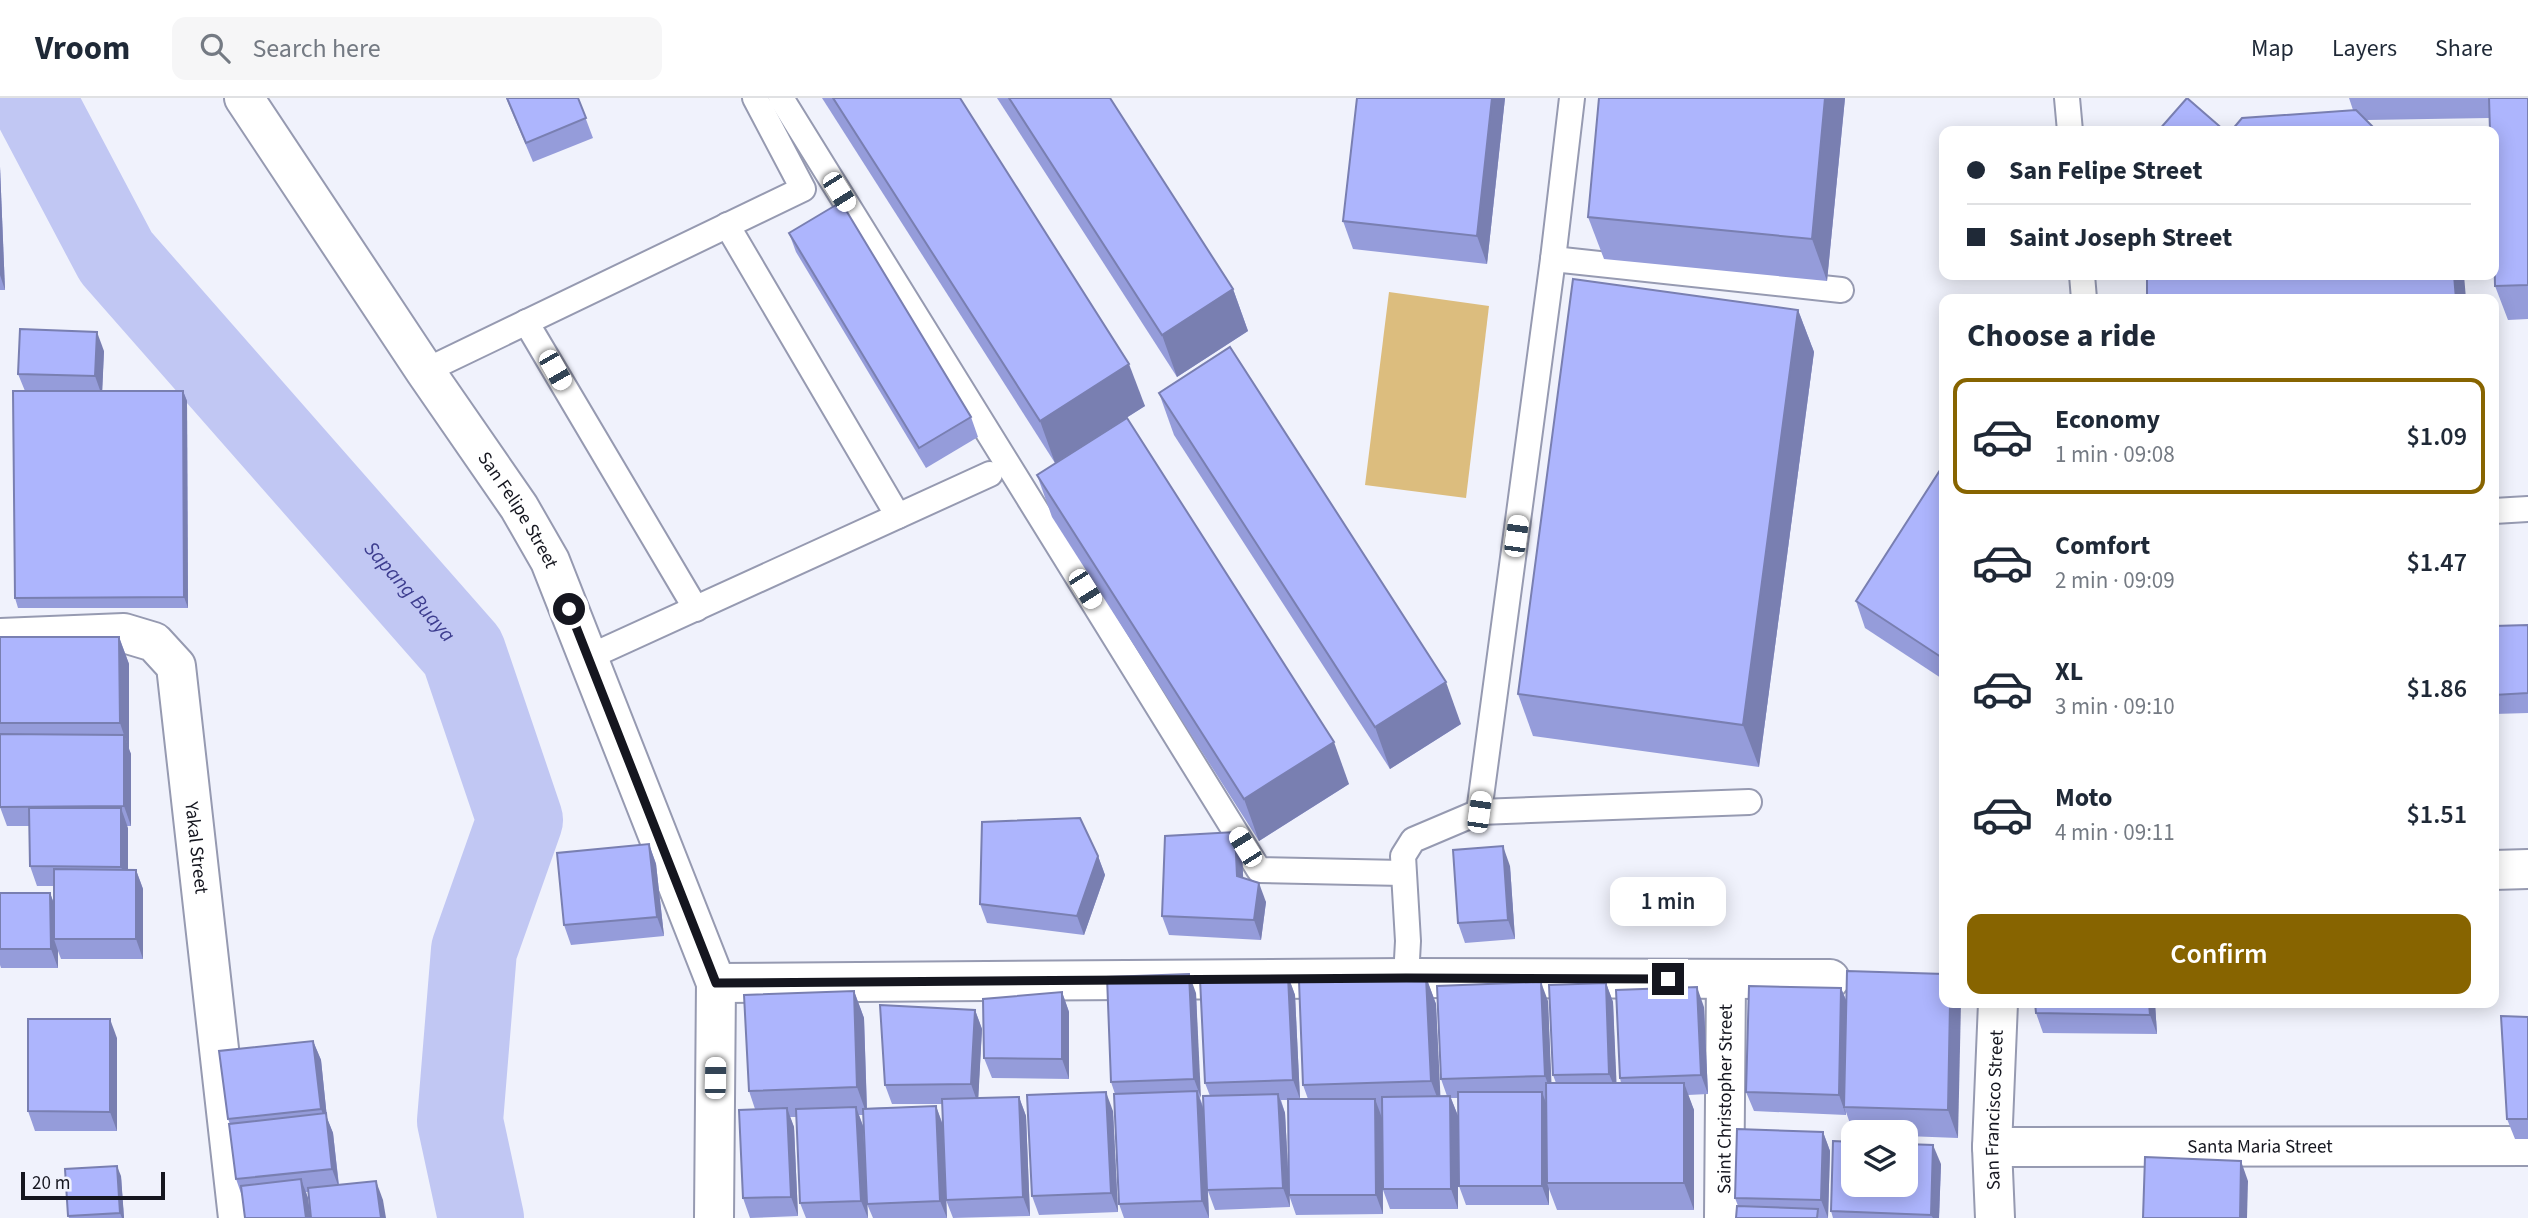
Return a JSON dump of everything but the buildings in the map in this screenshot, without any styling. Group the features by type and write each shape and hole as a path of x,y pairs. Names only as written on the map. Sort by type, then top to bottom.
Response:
{"street":[{"name":"San Felipe Street","path":"244,98 425,371 519,507 550,561 716,983 714,1218"},
{"name":"Yakal Street","path":"0,639 124,633 154,642 176,666 238,1218"},
{"path":"2499,870 2528,869"},
{"path":"716,983 1406,978 1830,979"},
{"name":"Saint Christopher Street","path":"1724,1218 1726,980"},
{"name":"San Francisco Street","path":"1995,1218 1992,1147 1998,1008"},
{"name":"Santa Maria Street","path":"1992,1147 2528,1146"}],"lane":[{"path":"425,371 803,189 755,98"},
{"path":"781,98 1259,870 1403,873"},
{"path":"1479,812 1572,98"},
{"path":"2067,98 2070,126"},
{"path":"727,225 898,516"},
{"path":"1553,259 1841,290"},
{"path":"526,322 696,609"},
{"path":"589,657 990,474"},
{"path":"2499,511 2528,509"},
{"path":"1406,978 1408,941 1403,856 1413,840 1479,812 1749,802"}],"shaded area":[{"path":"1389,292 1489,306 1466,498 1365,485"}],"waterway":[{"name":"Sapang Buaya","path":"32,98 116,257 463,652 520,820 474,950 460,1121 481,1218"}],"route":[{"path":"569,609 716,983 1406,978 1668,979"}]}
